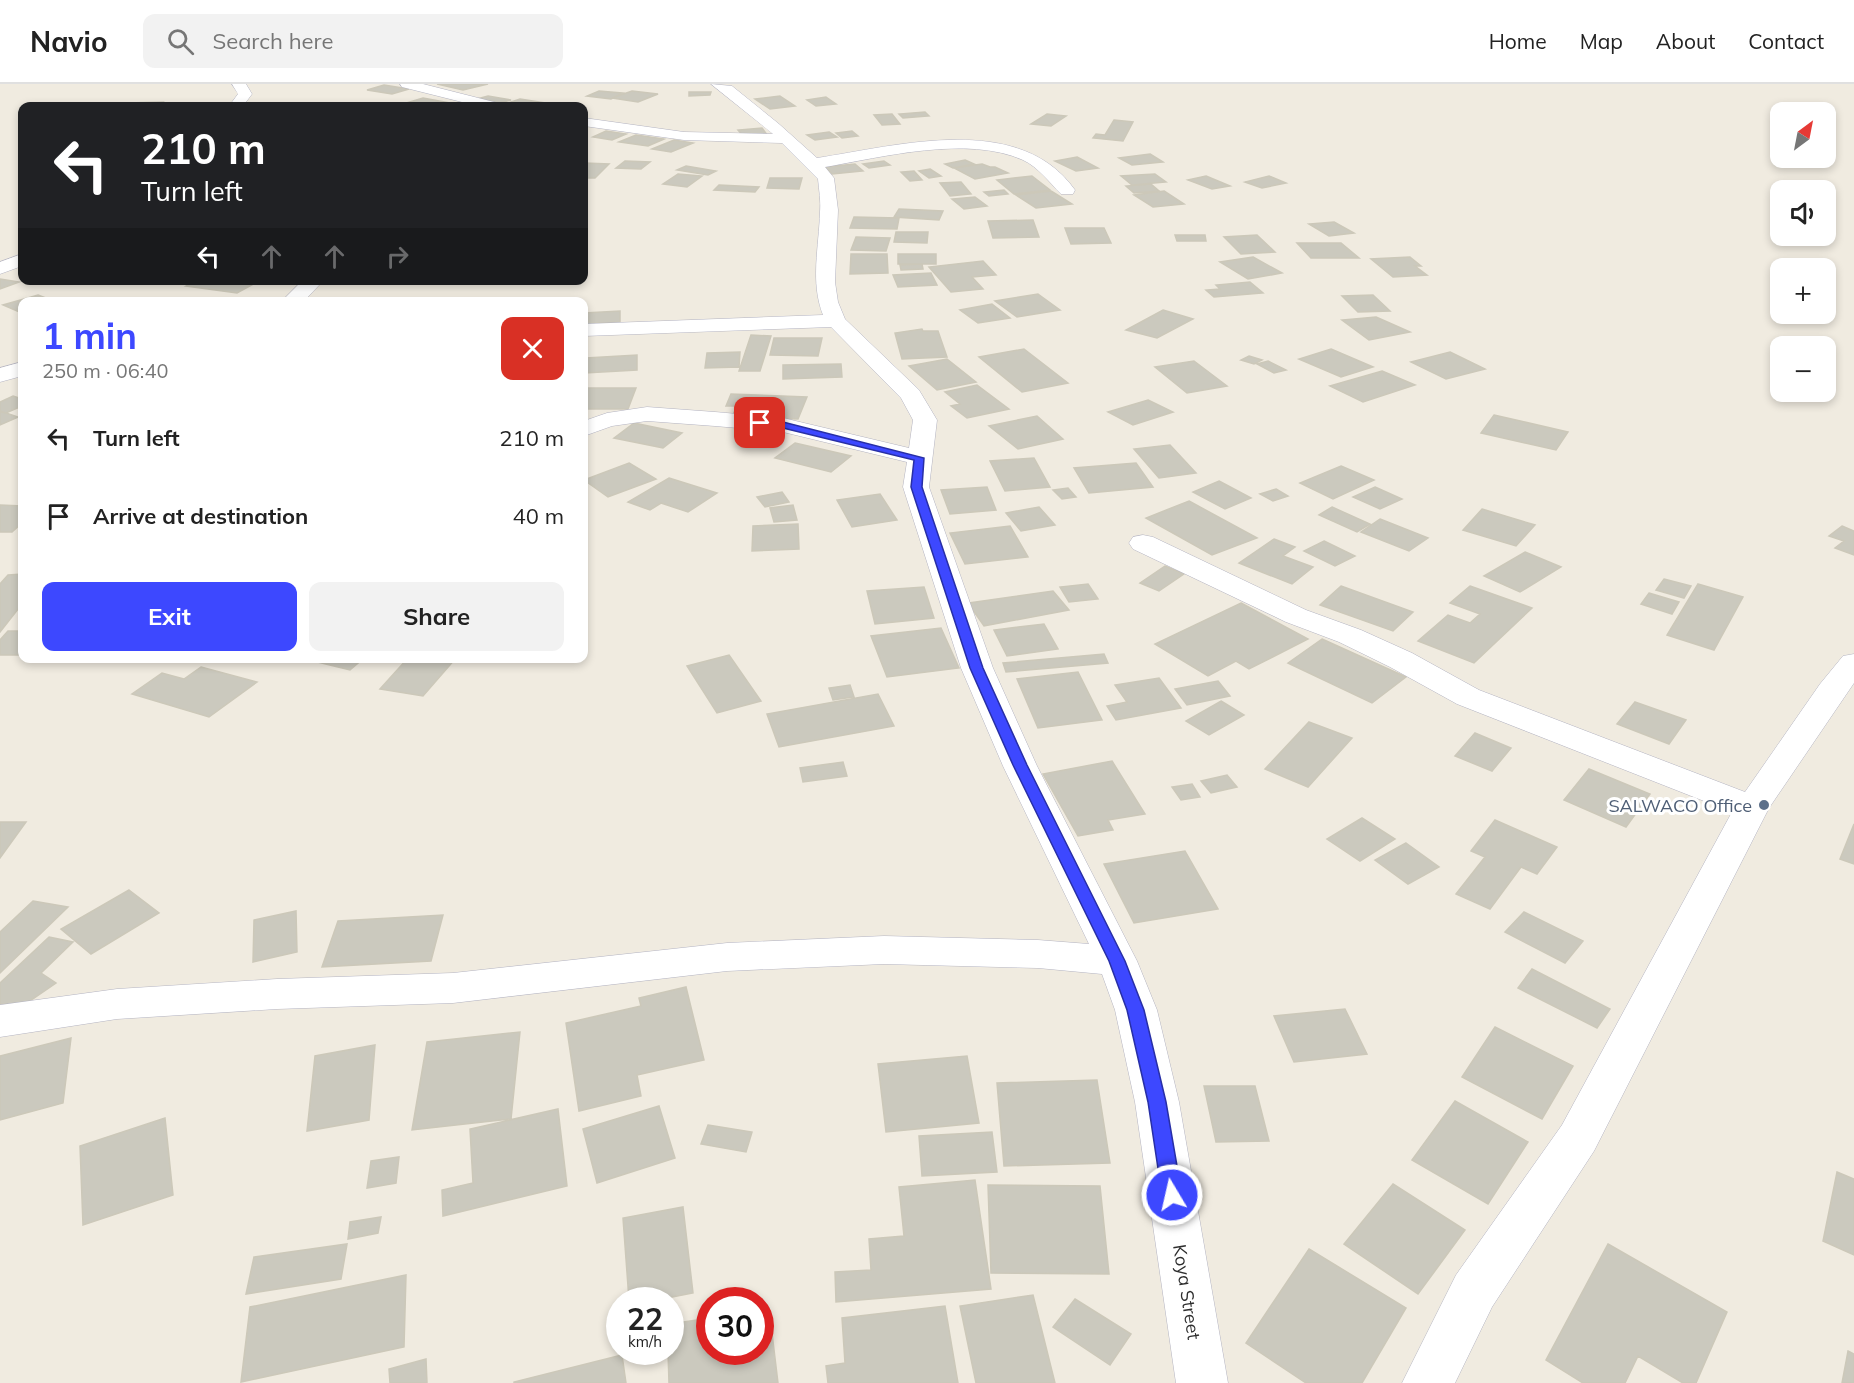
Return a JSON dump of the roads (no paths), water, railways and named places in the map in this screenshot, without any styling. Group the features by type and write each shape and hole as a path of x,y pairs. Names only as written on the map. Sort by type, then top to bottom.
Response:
{"street":[{"path":"238,84 245,94 239,102"},
{"path":"406,84 477,102"},
{"path":"588,330 836,321 828,302 825,282 830,210 826,178 786,138 724,85"},
{"path":"588,123 635,131 708,139 786,138"},
{"path":"812,164 931,146 978,146 1030,157 1067,190"},
{"path":"0,268 18,261"},
{"path":"296,297 310,285"},
{"name":"Koya Street","path":"836,321 911,395 925,420 916,487 977,668 1020,765 1117,961 1136,1010 1157,1102 1202,1383"},
{"path":"0,375 18,370"},
{"path":"588,427 607,420 647,414 783,425 919,458"},
{"path":"1143,543 1296,616 1350,636 1401,660 1468,697 1752,807"},
{"path":"1428,1383 1474,1291 1578,1138 1752,807 1831,691 1854,663"},
{"path":"0,1021 117,1004 277,994 453,988 727,957 884,950 1038,954 1117,961"}],"place":[{"name":"SALWACO Office","path":"1764,805"}]}
